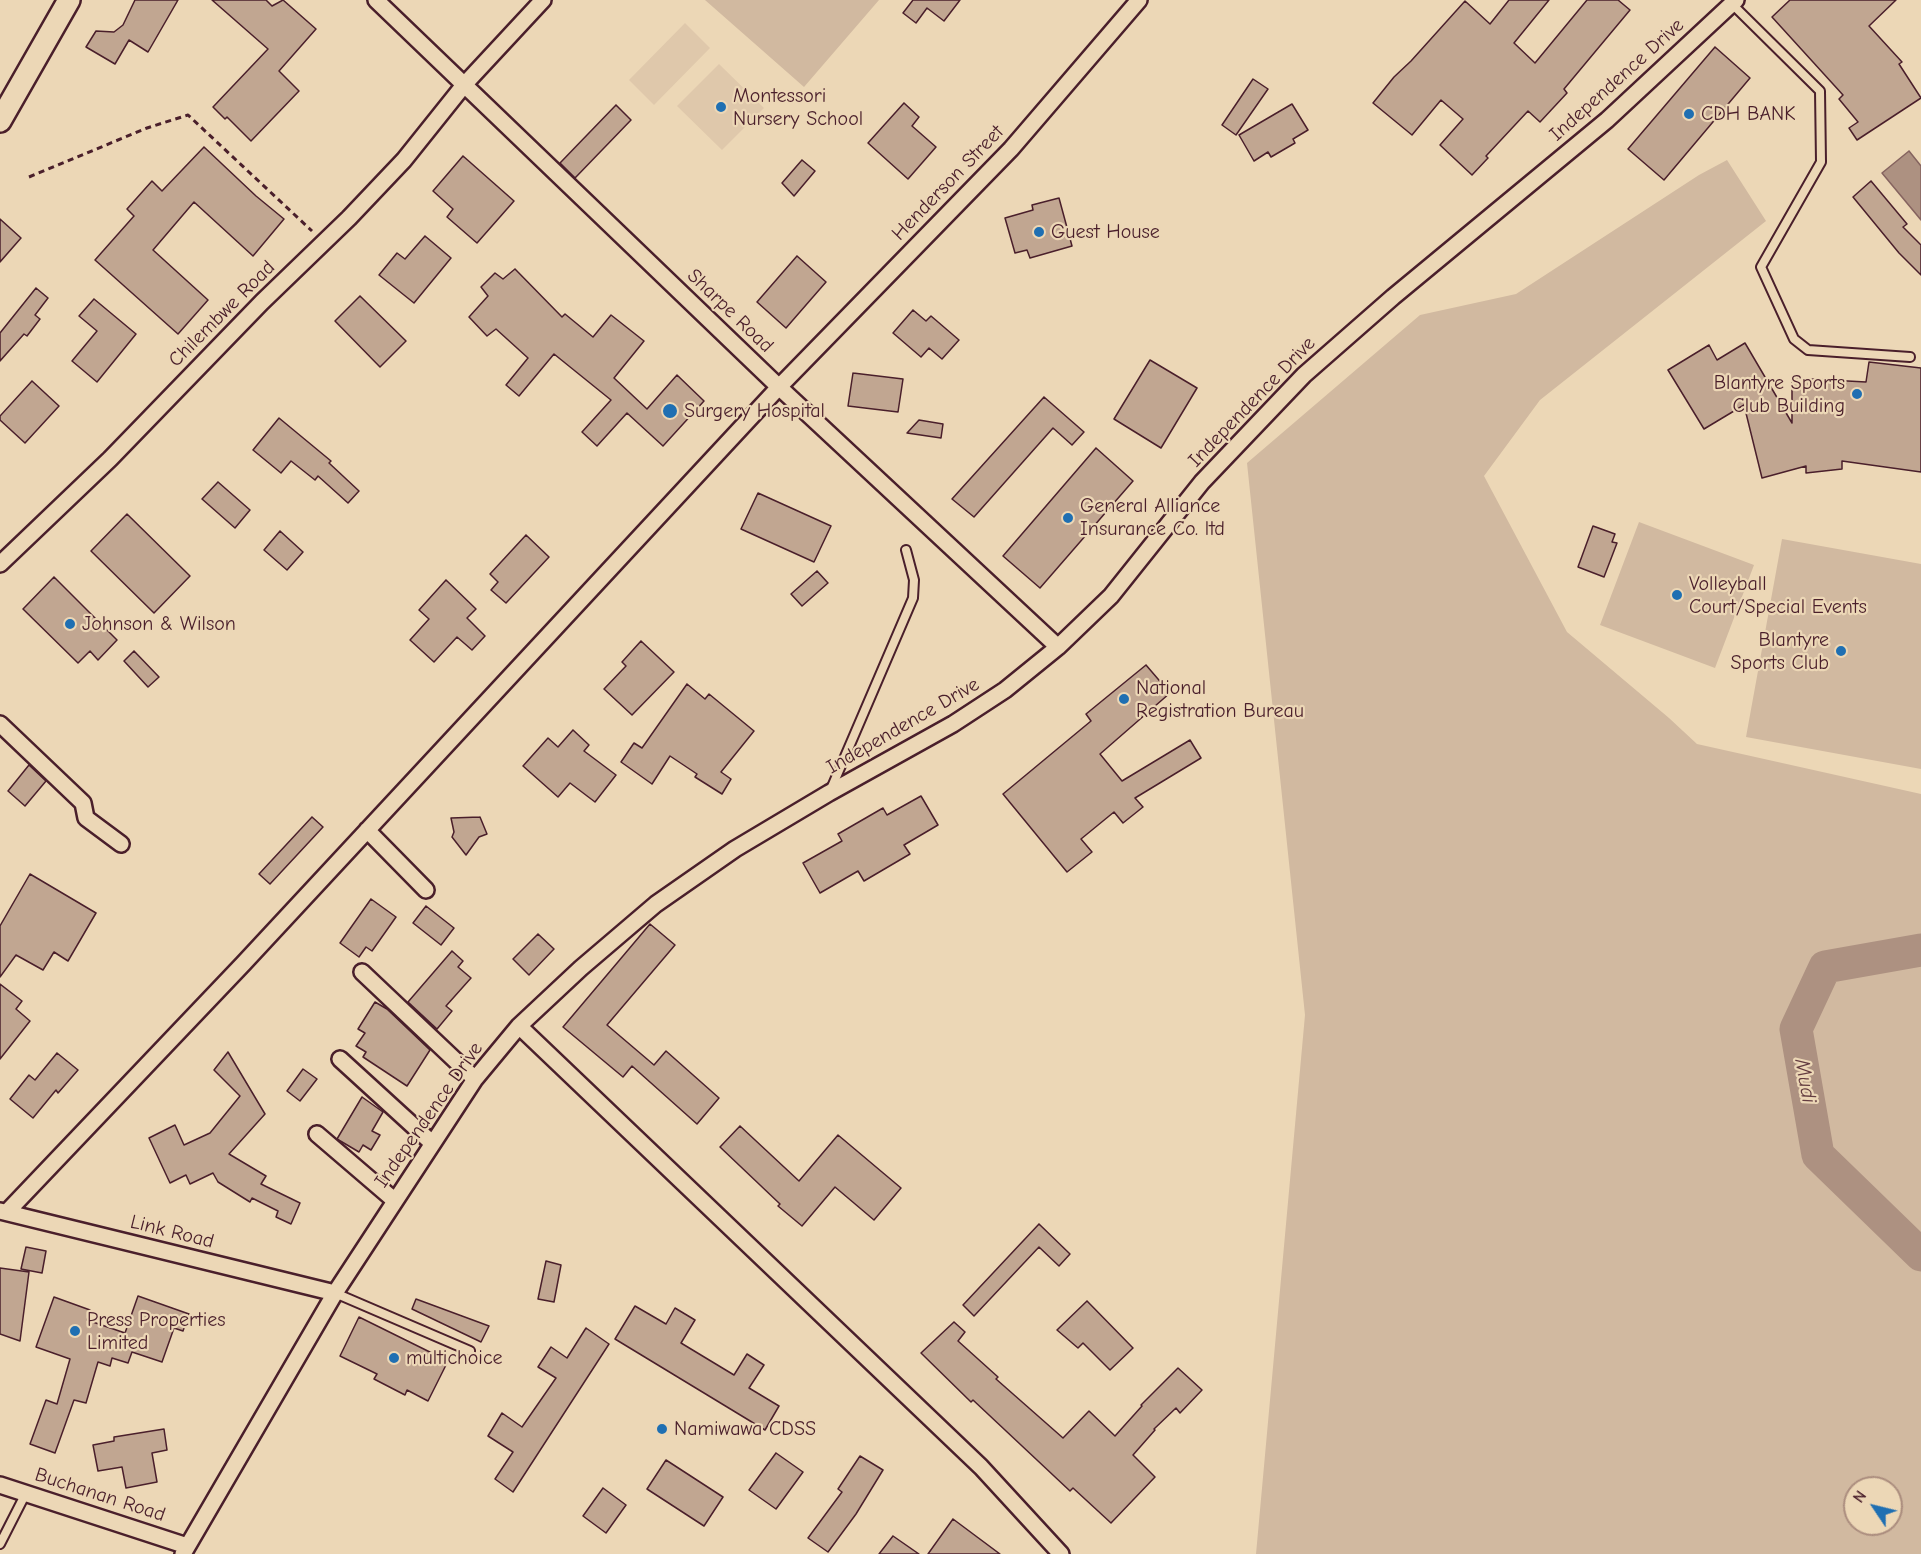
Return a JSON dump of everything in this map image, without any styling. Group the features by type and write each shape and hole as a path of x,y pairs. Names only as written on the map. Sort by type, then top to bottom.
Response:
{"street":[{"path":"0,121 69,0"},
{"name":"Sharpe Road","path":"376,0 779,387 1058,647"},
{"name":"Chilembwe Road","path":"0,564 110,459 404,160 464,85 543,0"},
{"name":"Henderson Street","path":"4,1211 367,830 779,387 1011,149 1139,0"},
{"name":"Independence Drive","path":"185,1550 334,1293 475,1079 519,1026 580,968 656,904 735,849 829,793 953,724 1005,690 1058,647 1111,596 1202,482 1304,375 1393,297 1607,120 1732,1"},
{"path":"0,724 83,803 86,818 121,844"},
{"path":"367,830 426,890"},
{"path":"362,972 475,1079"},
{"path":"519,1026 981,1467 1061,1554"},
{"path":"340,1059 432,1143"},
{"path":"317,1134 394,1200"},
{"name":"Link Road","path":"4,1211 334,1293"},
{"name":"Buchanan Road","path":"0,1485 185,1550"}],"lane":[{"path":"1732,1 1820,91 1821,162 1761,267 1794,339 1808,350 1910,357"},
{"path":"829,793 913,598 914,580 906,550"},
{"path":"334,1293 470,1351"},
{"path":"0,1544 26,1493"}],"path":[{"path":"29,177 147,128 188,115 324,242"}],"shaded area":[{"path":"705,0 879,0 804,87"},
{"name":"Montessori Nursery School","path":"685,23 710,48 654,105 629,80"},
{"name":"Montessori Nursery School","path":"719,64 764,108 722,150 677,106"},
{"path":"1909,151 1921,166 1921,220 1882,173"},
{"path":"1727,160 1766,221 1540,400 1484,476 1567,632 1697,744 1921,794 1921,1554 1256,1554 1305,1015 1247,463 1420,315 1516,294 1699,175"},
{"name":"Volleyball Court/Special Events","path":"1639,522 1754,565 1715,668 1600,625"},
{"name":"Blantyre Sports Club","path":"1782,539 1921,564 1921,769 1746,737"}],"building":[{"path":"135,0 178,0 148,52 129,40 115,64 86,47 96,31 114,32 123,25"},
{"path":"212,0 266,0 272,6 283,0 316,29 279,71 299,91 251,141 227,117 225,119 213,107 268,49"},
{"path":"913,0 960,0 944,21 927,8 916,23 903,13"},
{"path":"1509,0 1549,0 1514,43 1535,63 1587,0 1618,0 1630,10 1564,89 1567,93 1540,122 1528,111 1486,156 1488,158 1472,175 1440,145 1463,119 1441,100 1412,135 1373,103 1394,77 1465,1 1490,24"},
{"path":"1790,0 1896,0 1869,26 1902,62 1899,64 1921,98 1857,140 1849,128 1858,122 1839,99 1843,95 1772,17"},
{"name":"CDH BANK","path":"1715,47 1750,78 1664,180 1628,149"},
{"path":"1253,79 1268,89 1236,135 1222,125"},
{"path":"904,103 919,117 912,126 936,147 908,179 868,143"},
{"path":"1292,104 1308,130 1293,139 1295,143 1271,157 1268,152 1254,161 1239,135"},
{"path":"616,105 631,120 575,178 560,163"},
{"path":"204,147 284,219 253,256 194,202 153,250 208,300 178,334 95,260 134,216 127,209 152,181 162,191"},
{"path":"463,156 514,201 477,243 447,217 453,209 433,191"},
{"path":"802,160 815,171 794,196 782,183"},
{"path":"1871,181 1907,224 1903,227 1921,245 1921,275 1899,253 1853,197"},
{"name":"Guest House","path":"1059,198 1072,246 1030,258 1027,250 1015,253 1005,218 1033,210 1032,205"},
{"path":"0,219 21,238 0,262"},
{"path":"425,236 451,258 414,303 379,275 397,253 405,259"},
{"path":"797,256 826,282 786,328 757,302"},
{"path":"515,269 562,317 565,314 593,337 611,315 644,341 614,378 647,409 677,375 704,401 663,446 627,413 597,446 582,432 611,400 554,354 519,396 506,385 528,358 496,329 487,336 469,317 488,296 481,287 495,273 503,279"},
{"path":"36,288 48,298 35,315 40,319 27,336 24,334 0,361 0,333"},
{"path":"360,296 406,341 380,367 335,321"},
{"path":"94,299 136,334 97,382 72,361 97,331 79,316"},
{"path":"913,310 926,321 931,316 959,340 942,359 929,348 921,357 893,333"},
{"name":"Blantyre Sports Club Building","path":"1745,343 1792,423 1792,378 1866,382 1869,362 1921,368 1921,472 1842,461 1842,469 1806,473 1806,466 1762,478 1744,405 1704,429 1668,370 1709,345 1717,360"},
{"path":"1150,360 1197,388 1161,448 1114,419"},
{"path":"853,373 903,379 898,412 848,406"},
{"path":"32,381 59,406 25,443 0,420 0,416"},
{"name":"General Alliance Insurance Co. ltd","path":"1044,397 1084,432 1072,445 1053,428 974,517 952,499"},
{"path":"279,418 331,461 329,463 359,491 348,503 318,476 315,480 291,461 281,473 253,450"},
{"path":"919,420 943,424 941,438 907,433"},
{"name":"General Alliance Insurance Co. ltd","path":"1096,448 1133,481 1040,588 1003,556"},
{"path":"218,482 250,510 235,528 202,499"},
{"path":"758,493 831,526 814,562 741,529"},
{"path":"127,514 190,576 154,613 91,551"},
{"path":"1593,526 1615,534 1612,542 1617,543 1604,577 1578,567"},
{"path":"280,531 303,552 287,570 264,550"},
{"path":"526,535 549,557 506,603 491,590 498,582 490,574"},
{"path":"817,571 828,583 802,606 791,594"},
{"name":"Johnson & Wilson","path":"54,577 117,640 98,660 90,651 78,663 23,609"},
{"path":"446,580 476,609 467,618 485,636 472,650 457,637 434,662 410,640 429,619 419,610"},
{"path":"641,641 674,672 632,715 604,689 626,666 622,662"},
{"path":"134,651 159,677 148,687 124,661"},
{"path":"1146,665 1170,693 1100,754 1122,781 1190,740 1201,758 1135,798 1143,807 1123,823 1114,812 1081,839 1092,852 1067,872 1003,794 1091,721 1086,714"},
{"path":"687,684 705,699 709,694 754,731 721,772 731,779 722,794 695,777 697,774 670,756 652,784 621,762 634,743 642,748"},
{"path":"573,730 589,745 584,751 616,775 595,802 570,783 558,797 523,766 548,738 558,747"},
{"path":"29,765 46,781 25,806 8,791"},
{"path":"921,796 938,825 904,845 910,854 864,881 858,871 820,893 803,863 842,841 838,834 883,808 887,815"},
{"path":"312,817 323,827 270,884 259,874"},
{"path":"480,817 487,834 479,837 466,855 452,837 454,832 451,818"},
{"path":"30,874 96,913 68,961 54,952 43,970 16,955 0,977 0,926"},
{"path":"371,899 396,917 372,951 366,947 359,957 340,943"},
{"path":"426,906 454,928 441,945 413,923"},
{"path":"650,924 675,945 607,1025 654,1065 666,1051 719,1098 697,1124 632,1066 623,1077 563,1027"},
{"path":"538,934 554,949 529,975 513,959"},
{"path":"452,951 463,961 458,967 471,978 446,1006 452,1011 437,1029 408,1002"},
{"path":"0,984 22,1001 16,1009 30,1021 0,1059"},
{"path":"375,1002 387,1009 430,1050 407,1086 363,1057 366,1052 356,1046 365,1033 358,1029"},
{"path":"228,1052 265,1114 229,1154 266,1176 261,1184 300,1203 291,1224 276,1217 278,1211 252,1198 250,1202 218,1182 213,1173 190,1184 186,1175 170,1183 149,1138 175,1125 184,1145 210,1133 240,1096 214,1070"},
{"path":"57,1053 78,1070 58,1093 56,1090 33,1118 10,1099 29,1075 35,1080"},
{"path":"303,1069 317,1079 300,1101 287,1091"},
{"path":"362,1097 383,1112 372,1131 380,1135 371,1150 363,1145 359,1152 337,1139"},
{"path":"740,1126 799,1181 838,1135 901,1188 874,1220 835,1187 802,1226 778,1206 780,1204 720,1147"},
{"path":"1039,1224 1070,1254 1059,1266 1039,1247 974,1316 963,1305"},
{"path":"26,1247 46,1251 42,1273 21,1269"},
{"path":"546,1261 561,1265 554,1302 538,1299"},
{"path":"0,1268 29,1272 20,1341 0,1334"},
{"name":"Press Properties Limited","path":"138,1296 189,1314 183,1331 174,1328 162,1362 132,1352 128,1363 112,1358 110,1366 98,1362 86,1403 74,1400 55,1453 30,1444 46,1400 57,1404 70,1359 36,1347 54,1297 90,1310 87,1320 125,1333"},
{"path":"416,1299 489,1326 481,1342 412,1309"},
{"path":"1087,1301 1133,1348 1110,1370 1083,1343 1078,1348 1057,1330"},
{"path":"635,1306 666,1324 675,1308 695,1320 681,1343 734,1375 747,1354 764,1365 749,1388 779,1406 765,1430 615,1339"},
{"name":"multichoice","path":"359,1317 448,1361 428,1401 407,1390 405,1395 374,1379 377,1374 340,1356"},
{"path":"954,1322 965,1332 958,1341 998,1377 996,1379 1063,1438 1089,1411 1115,1436 1141,1405 1178,1368 1202,1390 1180,1413 1176,1408 1154,1429 1133,1455 1155,1477 1111,1523 1073,1488 1070,1491 973,1400 971,1402 921,1353"},
{"path":"586,1328 609,1344 513,1492 495,1479 513,1452 488,1436 502,1413 522,1427 556,1378 538,1367 551,1347 567,1358"},
{"path":"164,1429 167,1450 152,1453 157,1482 126,1488 122,1467 98,1471 93,1445 114,1441 114,1437"},
{"path":"776,1453 803,1472 776,1509 749,1490"},
{"path":"860,1456 883,1470 856,1514 828,1552 808,1538 842,1492 838,1489"},
{"path":"666,1460 723,1497 704,1526 647,1489"},
{"path":"603,1488 626,1505 606,1533 583,1516"},
{"path":"953,1519 1000,1554 928,1554"},
{"path":"893,1536 919,1554 879,1554"}],"waterway":[{"name":"Mudi","path":"1921,950 1825,967 1796,1029 1818,1155 1921,1255"}],"place":[{"name":"Montessori Nursery School","path":"721,107"},
{"name":"CDH BANK","path":"1689,114"},
{"name":"Guest House","path":"1039,232"},
{"name":"Blantyre Sports Club Building","path":"1857,394"},
{"name":"Surgery Hospital","path":"670,411"},
{"name":"General Alliance Insurance Co. ltd","path":"1068,518"},
{"name":"Volleyball Court/Special Events","path":"1677,595"},
{"name":"Johnson & Wilson","path":"70,624"},
{"name":"Blantyre Sports Club","path":"1841,651"},
{"name":"National Registration Bureau","path":"1124,699"},
{"name":"Press Properties Limited","path":"75,1331"},
{"name":"multichoice","path":"394,1358"},
{"name":"Namiwawa CDSS","path":"662,1429"}]}
